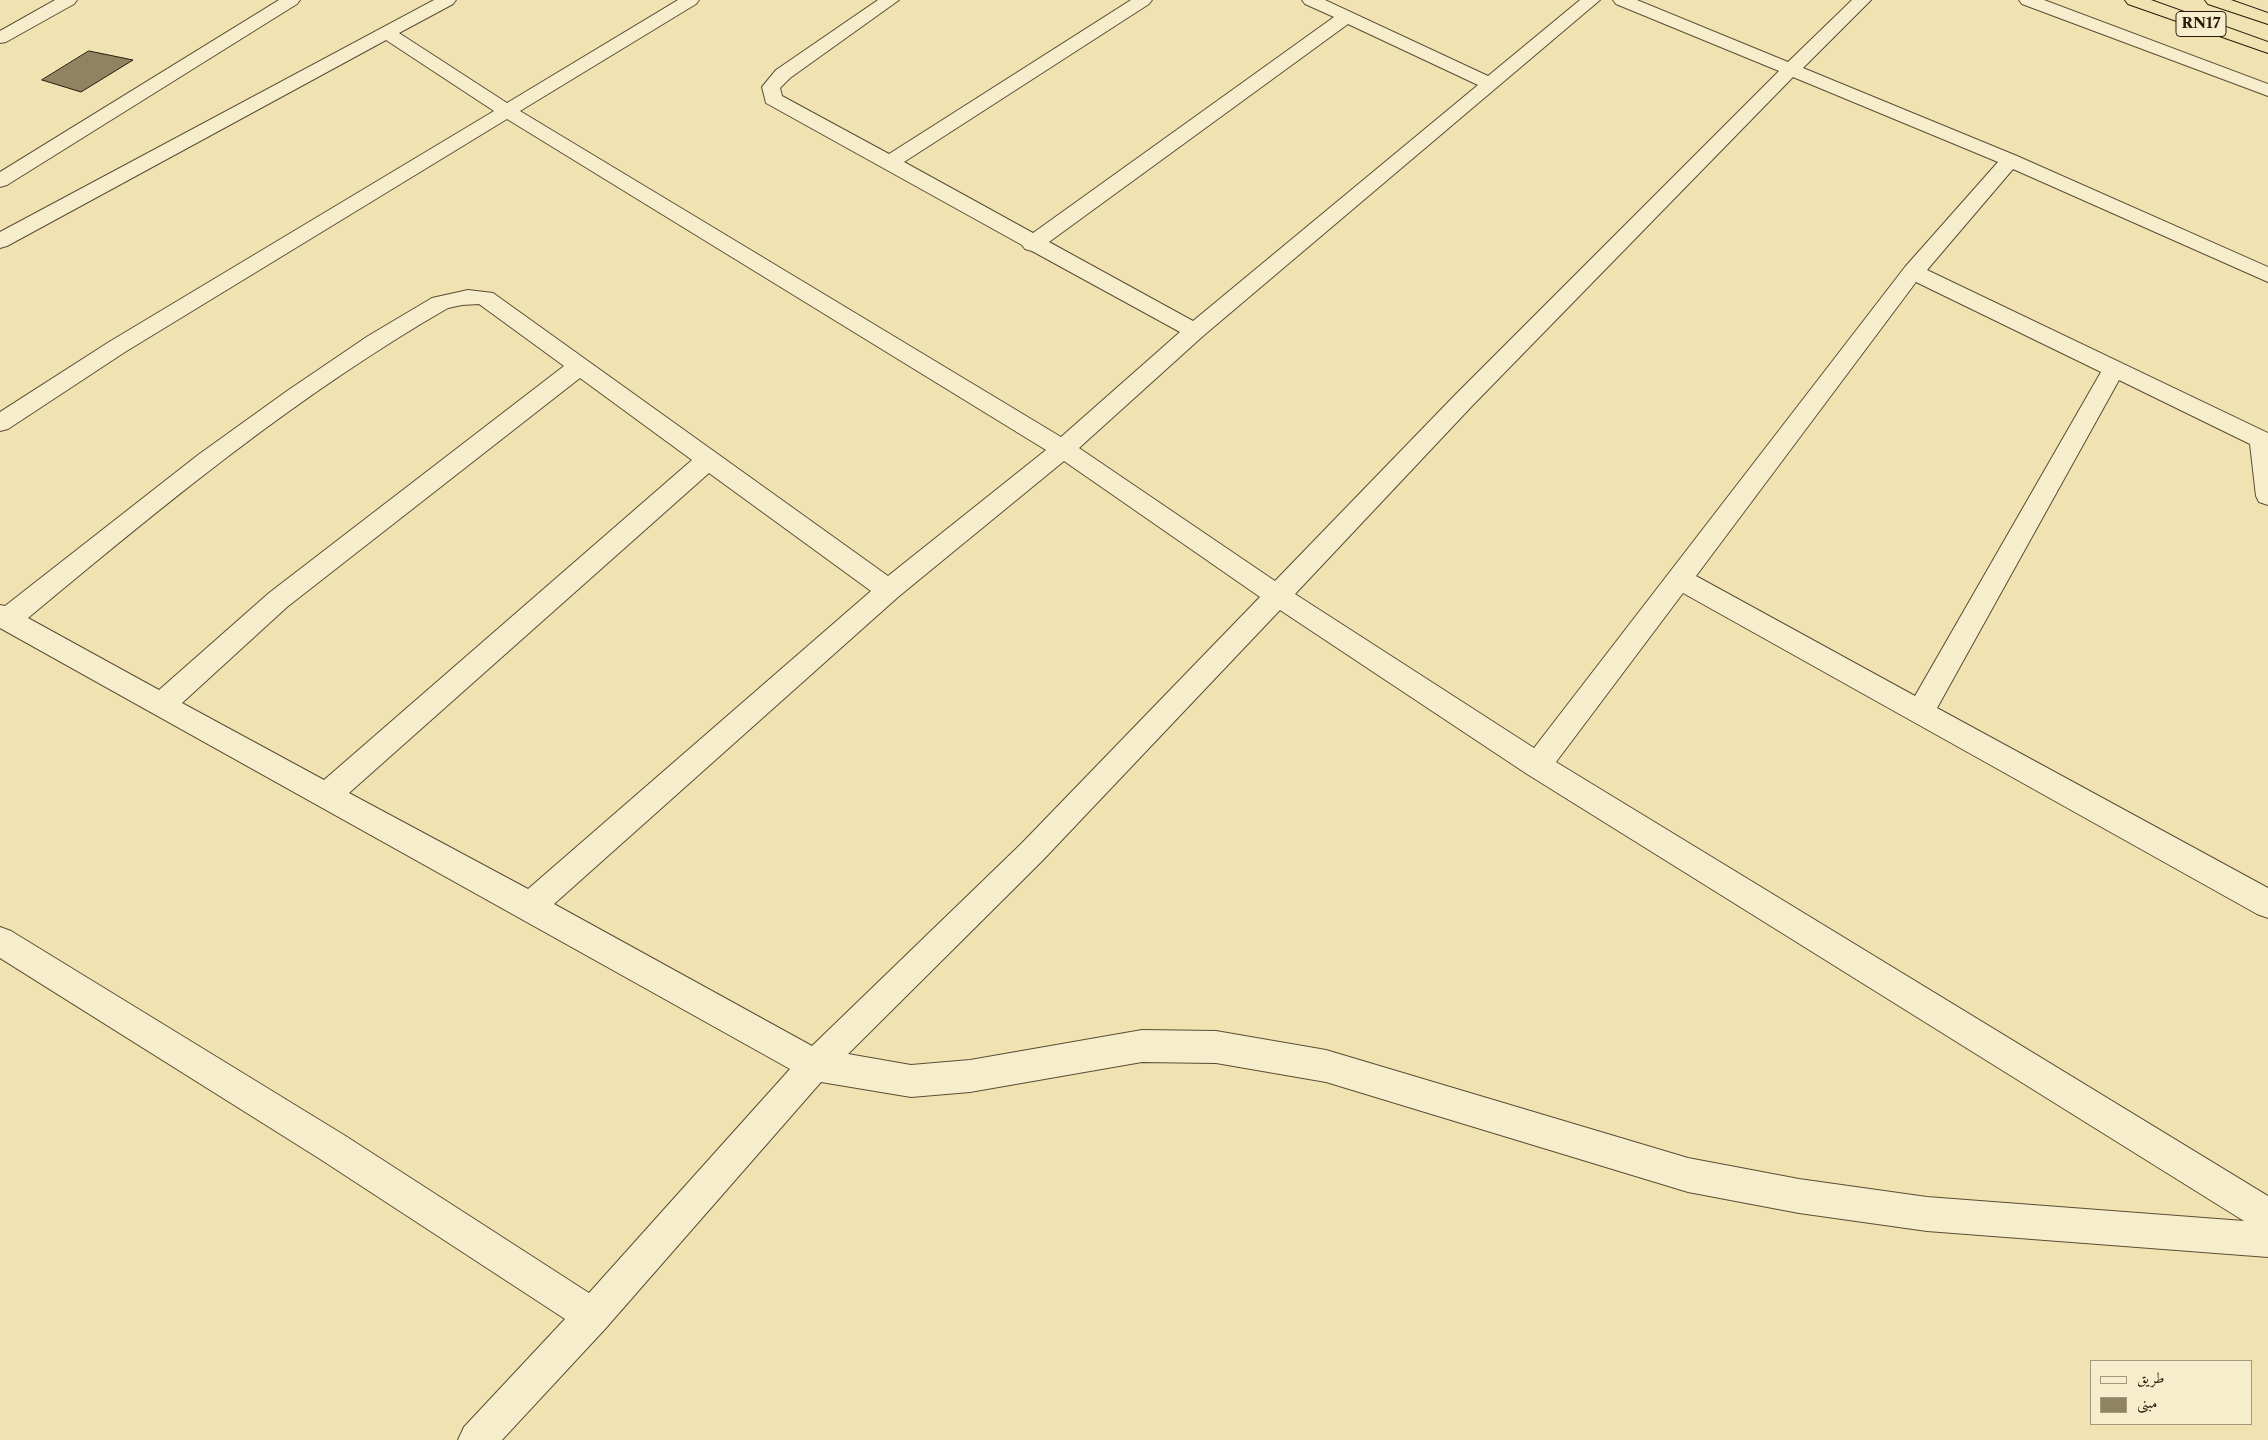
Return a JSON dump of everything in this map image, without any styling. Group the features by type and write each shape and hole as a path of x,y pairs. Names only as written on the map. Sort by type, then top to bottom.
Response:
{"highway":[{"name":"RN17","path":"2134,0 2268,48"},
{"name":"RN17","path":"2214,0 2268,19"}],"street":[{"path":"0,38 68,0"},
{"path":"0,181 291,0"},
{"path":"0,241 447,0"},
{"path":"0,424 117,347 690,0"},
{"path":"890,0 787,70 772,87 771,94 773,99 890,162 1032,244 1195,331"},
{"path":"890,162 1143,0"},
{"path":"1311,0 1490,84"},
{"path":"530,906 889,590 1063,449 1195,331 1591,0"},
{"path":"1622,0 2010,160 2268,274"},
{"path":"477,1440 592,1316 815,1065 1032,852 1463,402 1791,69 1862,0"},
{"path":"2028,0 2268,90"},
{"path":"1032,244 1347,16"},
{"path":"388,32 506,111 1063,449 1277,595 1537,765 2268,1216"},
{"path":"1537,765 1913,272 2010,160"},
{"path":"1913,272 2265,442 2268,496"},
{"path":"889,590 485,298 473,296 440,303 325,376 200,466 4,617 161,705 328,794 815,1065 911,1081 970,1076 1142,1046 1216,1048 1326,1066 1688,1175 1799,1196 1928,1214 2268,1240"},
{"path":"161,705 278,600 350,542 580,366"},
{"path":"1921,711 2113,370"},
{"path":"328,794 709,459"},
{"path":"1680,579 2268,904"},
{"path":"0,941 332,1147 592,1316"}],"building":[{"path":"89,51 133,60 81,92 42,80"}]}
